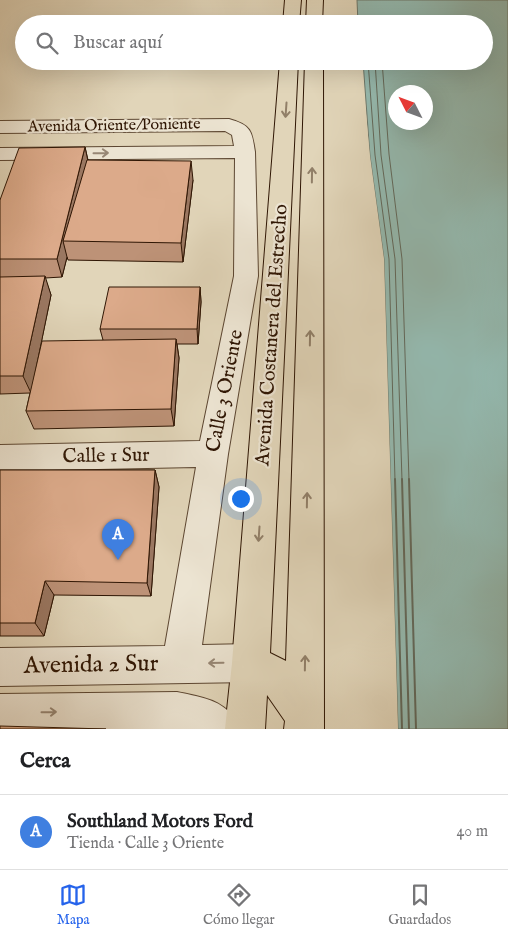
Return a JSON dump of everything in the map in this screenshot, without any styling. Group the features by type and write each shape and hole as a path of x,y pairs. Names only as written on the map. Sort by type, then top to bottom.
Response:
{"main road":[{"path":"292,15 293,0"},
{"path":"314,15 315,0"},
{"name":"Avenida Costanera del Estrecho","path":"245,729 252,663 288,70"},
{"name":"Avenida Costanera del Estrecho","path":"304,722 314,70"},
{"path":"252,663 274,674 294,698 304,722"}],"street":[{"name":"Avenida Oriente/Poniente","path":"0,127 229,125"},
{"name":"Calle 3 Oriente","path":"181,664 213,454 246,276 246,152 242,132 229,125"},
{"name":"Avenida Oriente/Poniente","path":"0,154 246,152"},
{"name":"Calle 1 Sur","path":"0,458 213,454"},
{"name":"Avenida 2 Sur","path":"0,667 252,663"},
{"path":"0,713 144,720 177,711 206,718 220,729"}],"water":[{"path":"357,0 508,0 508,729 398,729 384,259 370,156 364,70 493,70 493,15 358,15"}],"pier":[{"path":"362,70 370,156 384,259 398,729 395,729 381,260 368,156"}],"building":[{"path":"85,147 57,259 0,259 0,200 19,148"},
{"path":"87,160 191,161 181,243 63,241"},
{"path":"45,276 23,376 0,376 0,277"},
{"path":"109,287 200,287 197,329 100,329"},
{"path":"176,339 171,409 26,411 42,341"},
{"path":"0,470 155,470 147,583 45,581 35,623 0,623"},
{"path":"0,726 106,729 0,729"}],"place":[{"name":"Southland Motors Ford","path":"118,560"}]}
